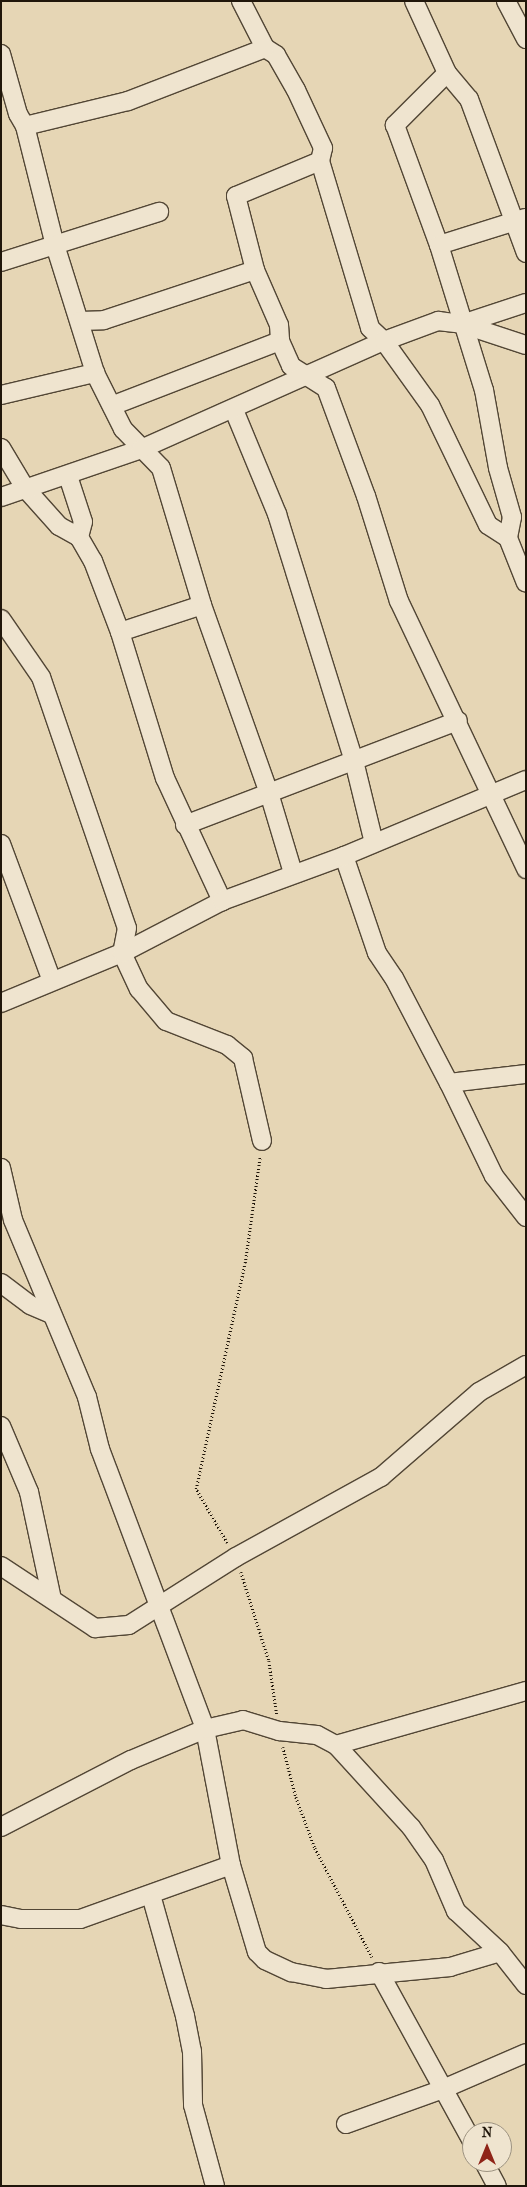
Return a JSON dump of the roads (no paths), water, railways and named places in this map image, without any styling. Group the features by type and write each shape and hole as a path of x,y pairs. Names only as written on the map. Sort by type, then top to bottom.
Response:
{"street":[{"path":"241,1 265,48 276,56 296,90 323,148 320,161 370,328 384,341 430,405 488,525 508,538"},
{"path":"414,1 446,73 469,99 520,219 526,253"},
{"path":"506,1 526,39"},
{"path":"25,126 128,101 265,48"},
{"path":"1,54 18,114 25,126 55,245 95,373 114,405 123,429 161,468 202,605 269,793 293,873"},
{"path":"446,73 396,125 438,245 484,390 498,468 512,517 508,538 526,583"},
{"path":"320,161 236,196 255,270 279,325 280,341 291,366 307,374 326,388 366,496 400,601 526,869"},
{"path":"1,262 159,212"},
{"path":"438,245 520,219"},
{"path":"80,321 104,320 255,270"},
{"path":"462,324 526,303"},
{"path":"1,497 68,476 115,456 141,449 234,410 307,374 384,341 438,321 462,324 526,345"},
{"path":"114,405 280,341"},
{"path":"1,395 95,373"},
{"path":"234,410 277,514 354,761 374,843"},
{"path":"1,448 25,488 59,526 79,537 93,561 120,632 165,778 185,825 222,901"},
{"path":"68,476 83,522 79,537"},
{"path":"120,632 202,605"},
{"path":"1,619 41,677 127,928 122,953 140,989 166,1021 227,1045 243,1058 262,1141"},
{"path":"185,825 458,721"},
{"path":"1,1003 122,953 222,901 293,873 344,856 526,780"},
{"path":"1,844 52,981"},
{"path":"344,856 377,953 394,978 449,1083 494,1176 526,1217"},
{"path":"449,1083 526,1074"},
{"path":"1,1168 13,1220 49,1313 87,1397 100,1449 205,1729 231,1866 257,1952 265,1960 291,1972 326,1979 450,1966 500,1952"},
{"path":"1,1283 30,1305 49,1313"},
{"path":"1,1566 95,1628 129,1625 160,1608 236,1558 381,1477 479,1392 526,1364"},
{"path":"1,1426 29,1492 52,1599"},
{"path":"336,1745 526,1691"},
{"path":"1,1827 132,1760 205,1729 243,1720 279,1731 317,1735 336,1745 411,1827 434,1860 456,1911 500,1952 526,1985"},
{"path":"1,1915 21,1919 80,1919 231,1866"},
{"path":"152,1895 185,2016 192,2051 193,2105 215,2186"},
{"path":"380,1972 462,2124"},
{"path":"346,2124 442,2089 526,2053"},
{"path":"489,2172 497,2186"}]}
